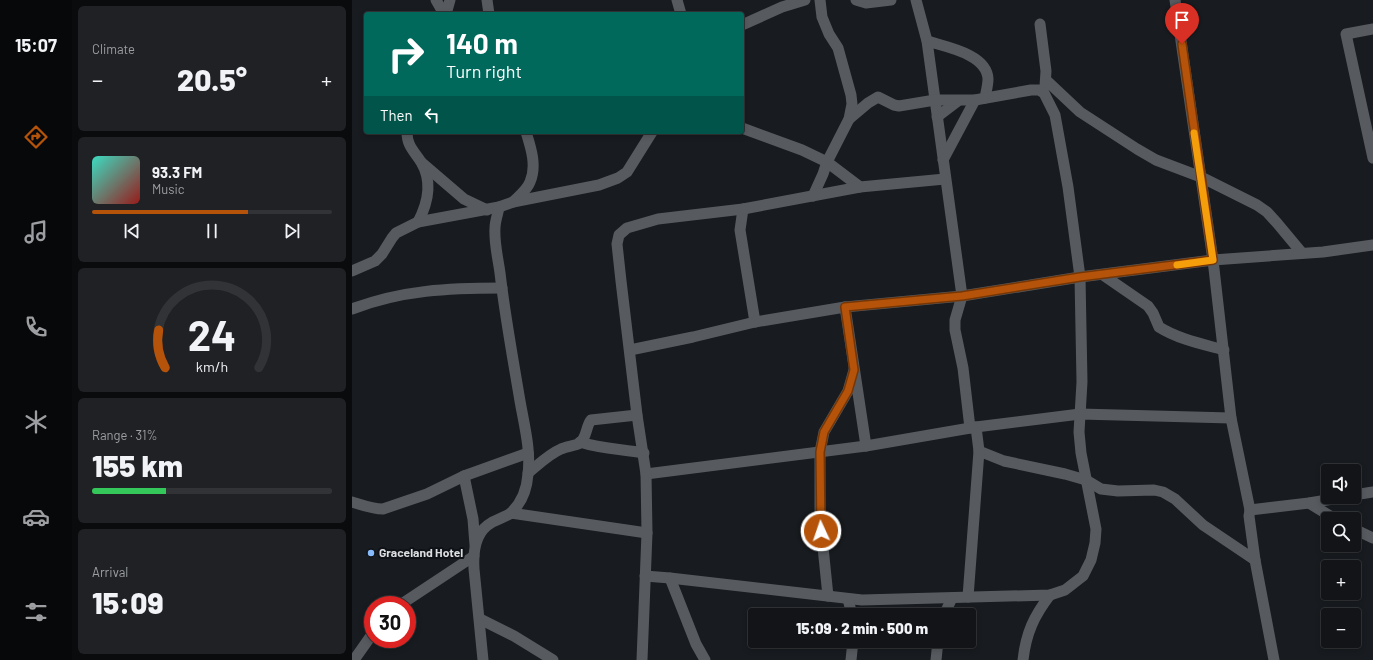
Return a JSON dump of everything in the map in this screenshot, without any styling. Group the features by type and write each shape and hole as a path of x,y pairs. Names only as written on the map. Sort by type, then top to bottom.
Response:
{"street":[{"path":"436,0 444,12"},
{"path":"446,12 450,0"},
{"path":"487,0 489,12"},
{"path":"744,24 782,7 805,0"},
{"path":"813,196 820,183 827,162 849,119 852,104 851,95 838,48 829,34 822,17 820,0"},
{"path":"856,0 866,3 891,0"},
{"path":"916,0 927,41 962,296 955,320 955,330 978,451 968,597"},
{"path":"1175,0 1213,260 1231,418 1250,510 1249,516 1255,560 1274,660"},
{"path":"1040,24 1046,80 1044,93"},
{"path":"1373,29 1346,34 1373,158"},
{"path":"927,41 971,56 986,70 988,78 980,99 943,160"},
{"path":"1046,80 1080,112 1137,149 1156,160 1200,177 1258,205 1267,212 1302,253"},
{"path":"645,576 862,600 1050,595 1065,590 1075,583 1083,576 1091,560 1095,544 1096,529 1081,453 1079,432 1082,382 1080,277 1068,187 1055,115 1044,93 1039,90 1031,90 980,99 958,101 935,100 899,106 878,97 868,103 849,119"},
{"path":"937,117 958,101"},
{"path":"744,129 802,150 827,162 860,187"},
{"path":"407,134 409,146 421,163 464,199 485,210 489,214 495,227"},
{"path":"512,202 530,183 533,171 532,152 527,134"},
{"path":"352,271 375,261 382,254 396,234 418,222 485,210 512,202 599,185 618,178 627,172 651,134"},
{"path":"418,222 425,210 428,194 427,182 421,163"},
{"path":"642,660 647,533 646,474 637,415 617,244 619,234 627,228 658,219 743,209 860,187 945,179"},
{"path":"428,194 442,218"},
{"path":"412,596 474,550 481,533 489,524 511,513 520,502 525,492 528,473 528,454 502,288 495,227 499,207"},
{"path":"743,209 740,230 754,322"},
{"path":"725,211 734,220 740,230"},
{"path":"630,350 693,338 754,322 845,307 962,296 1080,277 1213,260 1302,253 1373,245"},
{"path":"1103,275 1148,306 1159,327 1193,341 1224,350"},
{"path":"352,309 375,300 410,293 468,288 502,288"},
{"path":"845,307 866,446"},
{"path":"802,454 824,432 848,391 854,370"},
{"path":"646,474 866,446 973,427 1080,414 1231,418"},
{"path":"528,473 550,455 580,442 585,434 588,423 591,420 637,415"},
{"path":"824,432 820,452 820,518 828,596"},
{"path":"580,442 592,446 617,448 644,453"},
{"path":"978,451 1004,461 1086,480 1095,486 1108,490 1154,490 1163,492 1175,498 1191,515 1214,533 1255,560"},
{"path":"352,502 371,508 383,509 427,494 464,476 528,454"},
{"path":"464,476 473,519 483,660"},
{"path":"1361,494 1373,492"},
{"path":"1250,510 1321,501"},
{"path":"1309,503 1324,512"},
{"path":"511,513 647,533"},
{"path":"1361,532 1373,538"},
{"path":"670,578 696,644 705,660"},
{"path":"1022,660 1026,641 1036,615 1050,595"},
{"path":"1020,596 1030,604 1036,615"},
{"path":"947,608 952,598"},
{"path":"848,599 850,608"},
{"path":"860,608 862,600"},
{"path":"480,619 514,636 553,660"},
{"path":"354,660 364,646"},
{"path":"851,660 852,648"},
{"path":"936,660 937,648"}],"slow traffic":[{"path":"1177,265 1213,260 1194,133"}],"place":[{"name":"Graceland Hotel","path":"371,553"}],"route":[{"path":"821,531 820,452 824,432 848,391 854,370 845,307 962,296 1080,277 1213,260 1182,44"}]}
